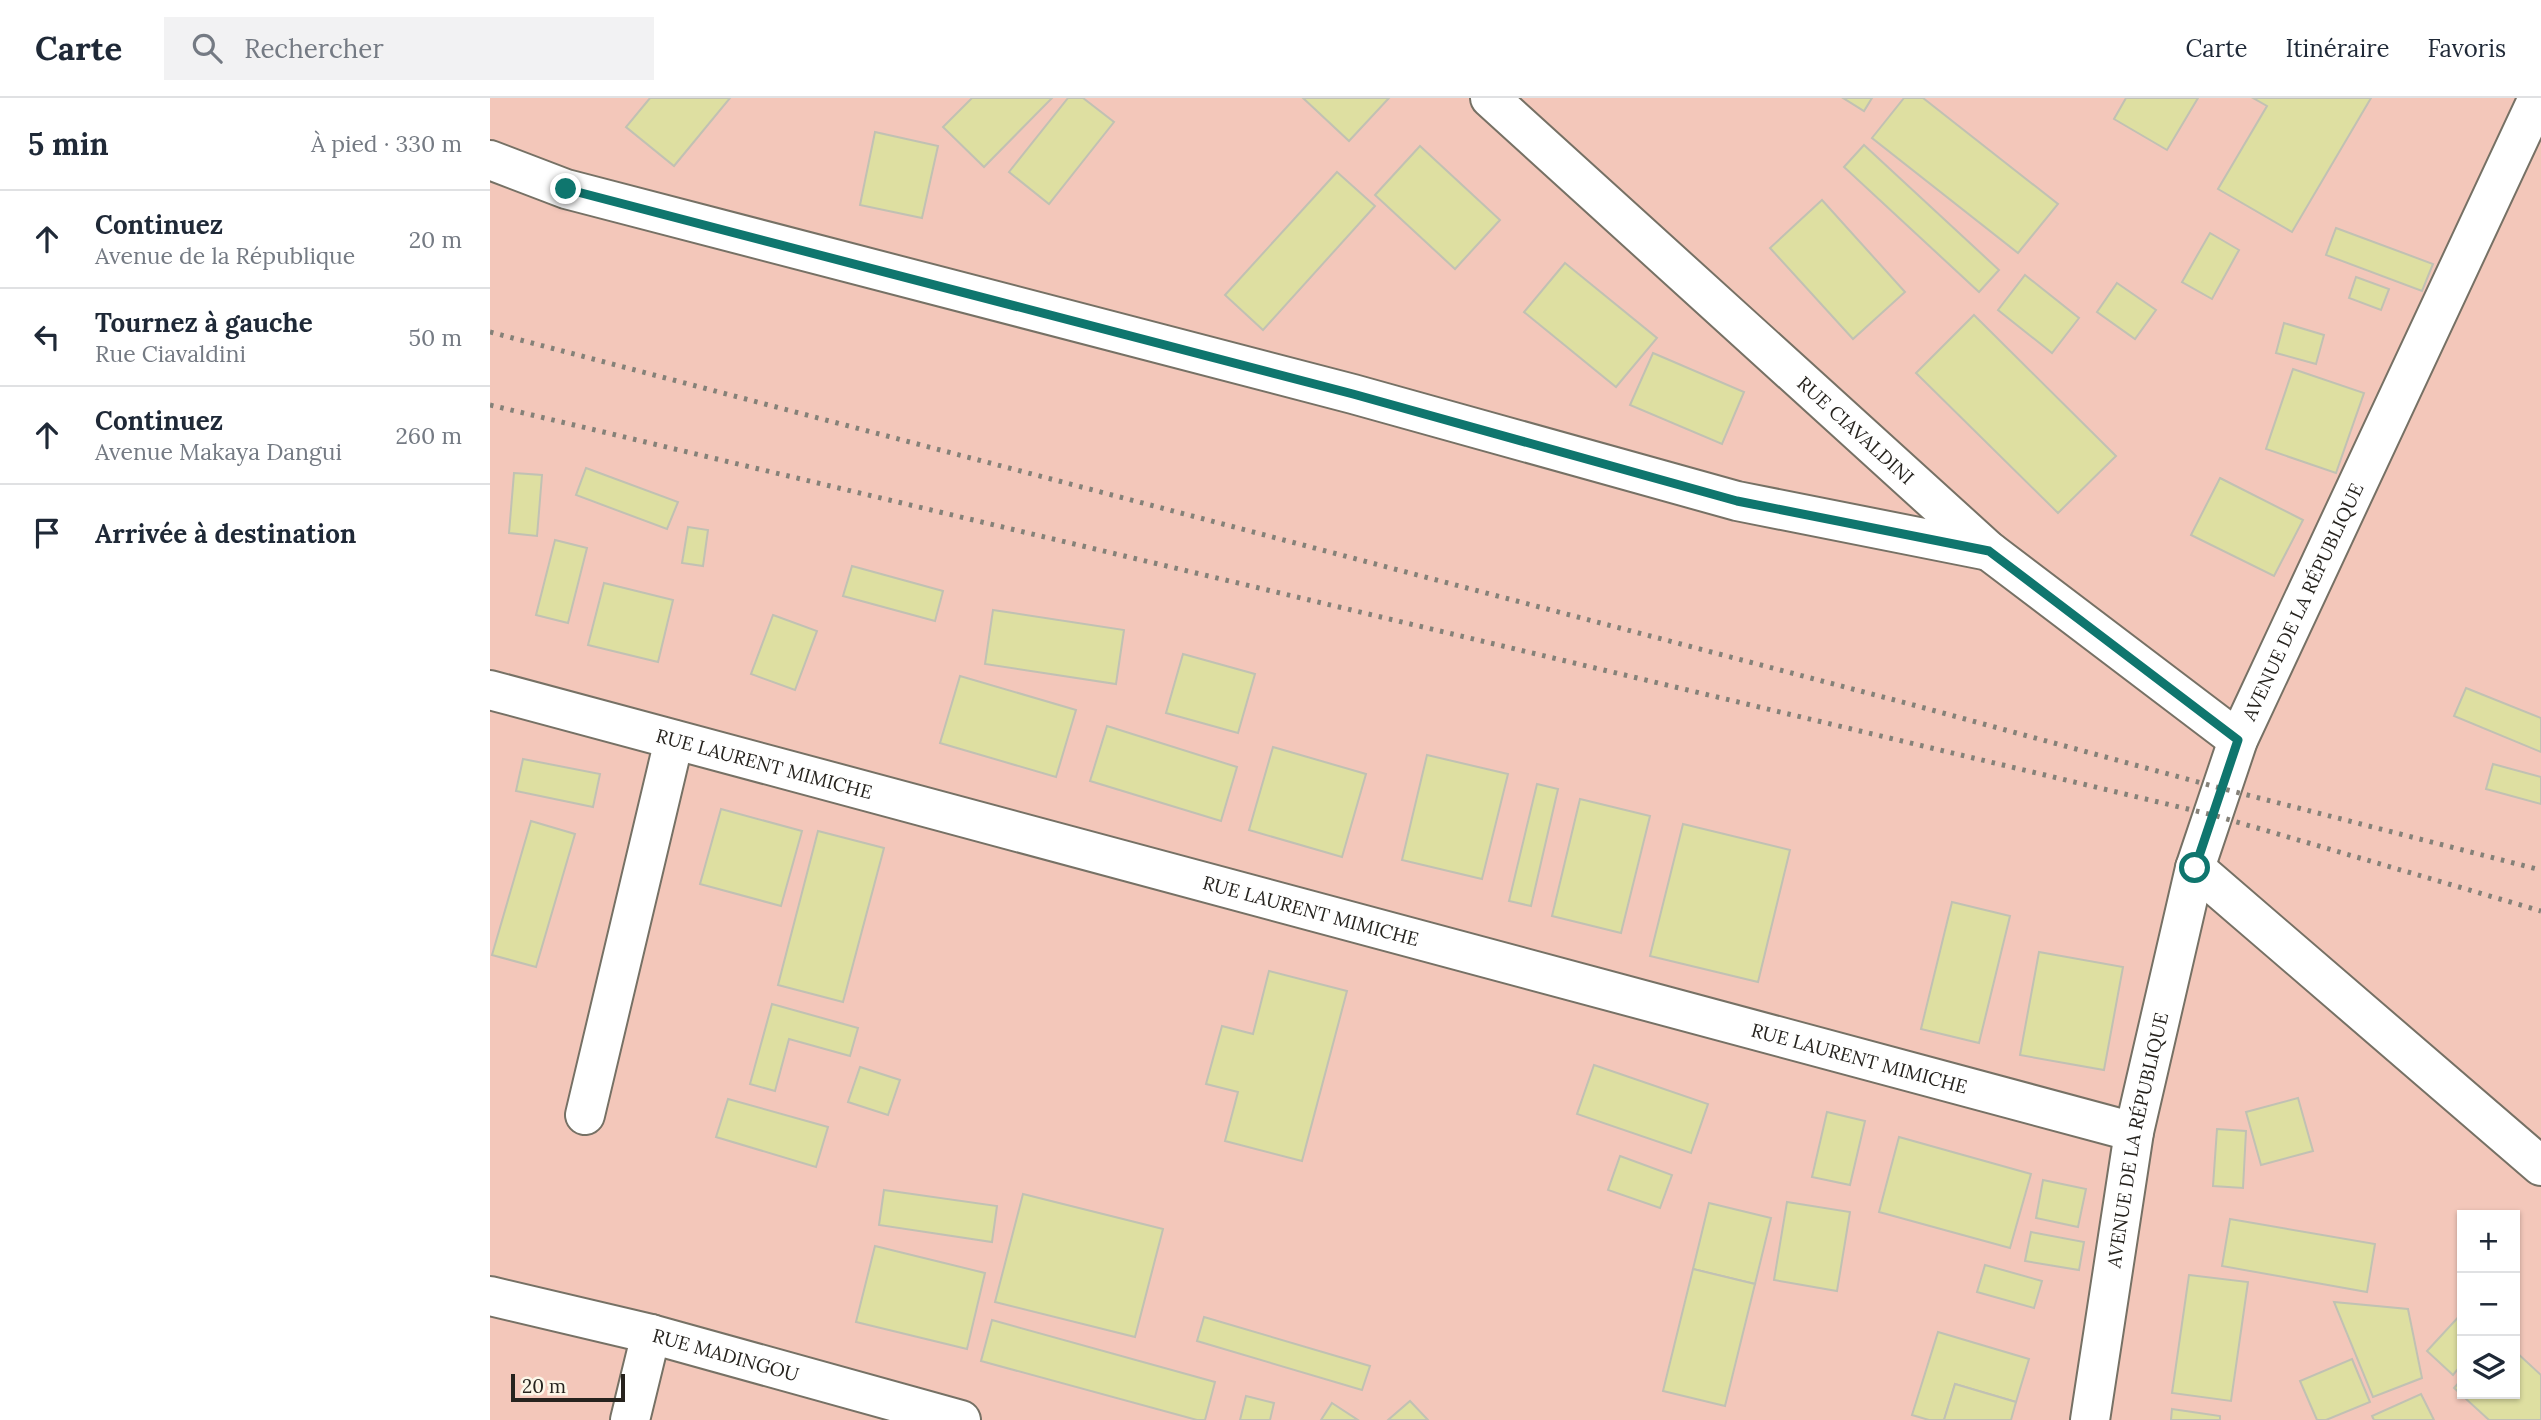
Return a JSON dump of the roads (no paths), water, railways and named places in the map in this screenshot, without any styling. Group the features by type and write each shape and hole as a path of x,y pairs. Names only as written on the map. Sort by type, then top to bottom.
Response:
{"street":[{"name":"RUE CIAVALDINI","path":"1490,98 1989,551 2238,740"},
{"name":"AVENUE DE LA RÉPUBLIQUE","path":"2090,1420 2134,1132 2195,868 2238,740 2538,98"},
{"path":"490,160 566,189 1353,394 1737,501 1989,551"},
{"name":"RUE LAURENT MIMICHE","path":"490,690 2134,1132"},
{"path":"585,1115 674,740"},
{"path":"2195,868 2541,1166"},
{"name":"RUE MADINGOU","path":"490,1296 651,1334 961,1420"},
{"path":"630,1420 651,1334"}],"railway":[{"path":"490,332 1906,703 2220,788 2541,870"},
{"path":"490,405 2213,815 2541,911"}]}
